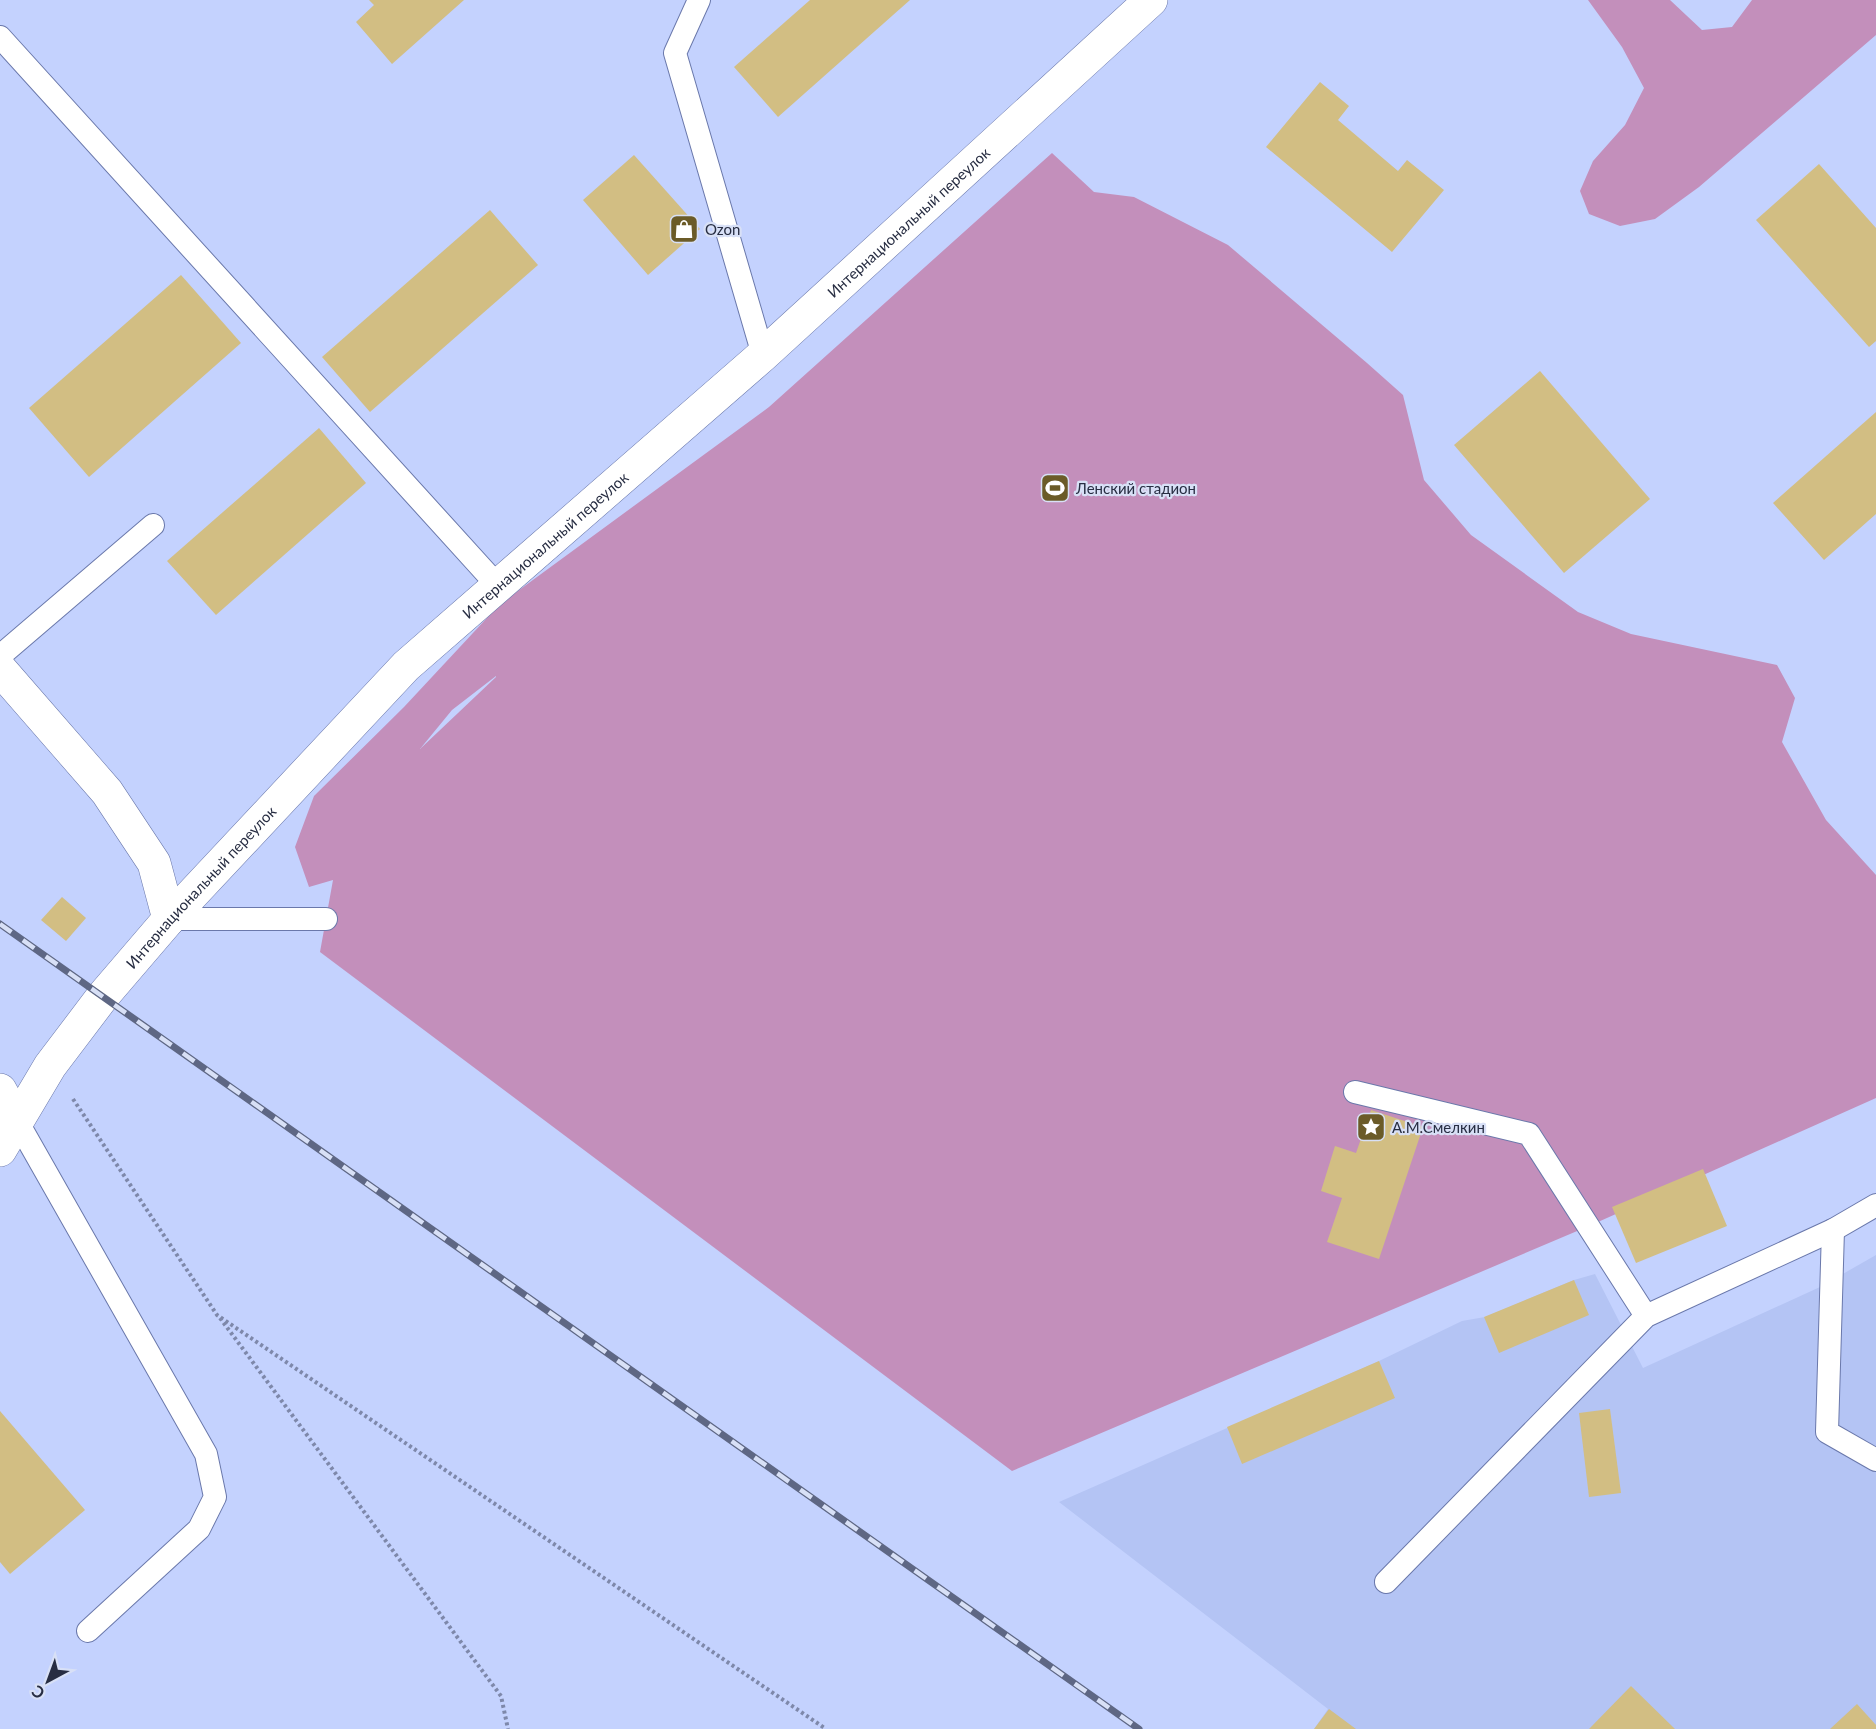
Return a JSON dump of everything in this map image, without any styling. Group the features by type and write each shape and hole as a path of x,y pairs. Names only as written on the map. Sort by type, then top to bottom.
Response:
{"street":[{"name":"Интернациональный переулок","path":"0,1150 50,1066 97,1004 170,919 406,666 763,355 1151,0"},
{"path":"0,669 107,792 154,863 170,919"},
{"path":"0,1090 17,1121"}],"lane":[{"path":"699,0 675,53 763,355"},
{"path":"0,38 498,586"},
{"path":"0,656 153,525"},
{"path":"170,919 326,919"},
{"path":"1355,1092 1529,1134 1646,1316"},
{"path":"17,1121 206,1454 215,1497 199,1529 88,1631"},
{"path":"1386,1582 1646,1316 1833,1230 1876,1205"},
{"path":"1833,1230 1827,1432 1876,1460"}],"path":[{"path":"70,1095 217,1315 501,1696 508,1729"},
{"path":"217,1315 826,1729"}],"shaded area":[{"path":"1588,0 1670,0 1702,30 1732,27 1752,0 1876,0 1876,35 1699,187 1655,219 1620,226 1589,214 1580,191 1593,161 1625,125 1644,88 1622,47"},
{"name":"Ленский стадион","path":"1052,153 1094,192 1134,197 1228,245 1403,395 1424,480 1471,535 1578,612 1631,634 1777,665 1795,698 1782,742 1826,820 1876,875 1876,1098 1589,1226 1012,1471 320,952 333,880 309,887 295,847 314,796 404,707 500,604 769,407","holes":["496,677 420,749 452,710"]},
{"path":"1876,1255 1876,1729 1314,1729 1328,1709 1059,1502 1379,1361 1462,1321 1485,1317 1574,1280 1595,1274 1643,1368 1820,1287"}],"building":[{"path":"369,0 464,0 392,64 356,22 374,5"},
{"path":"810,0 910,0 778,117 734,67"},
{"path":"1320,82 1349,106 1338,120 1398,171 1407,160 1444,190 1392,252 1266,147"},
{"path":"634,155 700,229 648,275 583,200"},
{"path":"1819,164 1876,228 1876,341 1869,347 1756,220"},
{"path":"490,210 538,265 370,412 322,357"},
{"path":"181,275 241,343 89,477 29,408"},
{"path":"1540,371 1650,499 1564,573 1454,445"},
{"path":"1876,412 1876,514 1824,560 1773,503"},
{"path":"319,428 366,483 216,615 167,561"},
{"path":"62,897 86,918 66,941 41,920"},
{"path":"1371,1110 1423,1127 1379,1259 1327,1242 1342,1198 1321,1191 1335,1146 1356,1153"},
{"path":"1703,1169 1727,1226 1636,1263 1612,1207"},
{"path":"1574,1280 1589,1315 1499,1353 1484,1317"},
{"path":"1379,1361 1395,1398 1242,1464 1227,1427"},
{"path":"1610,1409 1621,1493 1589,1497 1579,1413"},
{"path":"0,1411 85,1510 10,1574 0,1562"},
{"path":"1631,1686 1675,1729 1589,1729"},
{"path":"1857,1704 1876,1725 1876,1729 1830,1729"},
{"path":"1329,1709 1356,1729 1314,1729"}],"railway":[{"path":"0,924 1139,1729"}],"place":[{"name":"Ozon","path":"684,229"},
{"name":"Ленский стадион","path":"1055,488"},
{"name":"А.М.Смелкин","path":"1371,1127"}]}
